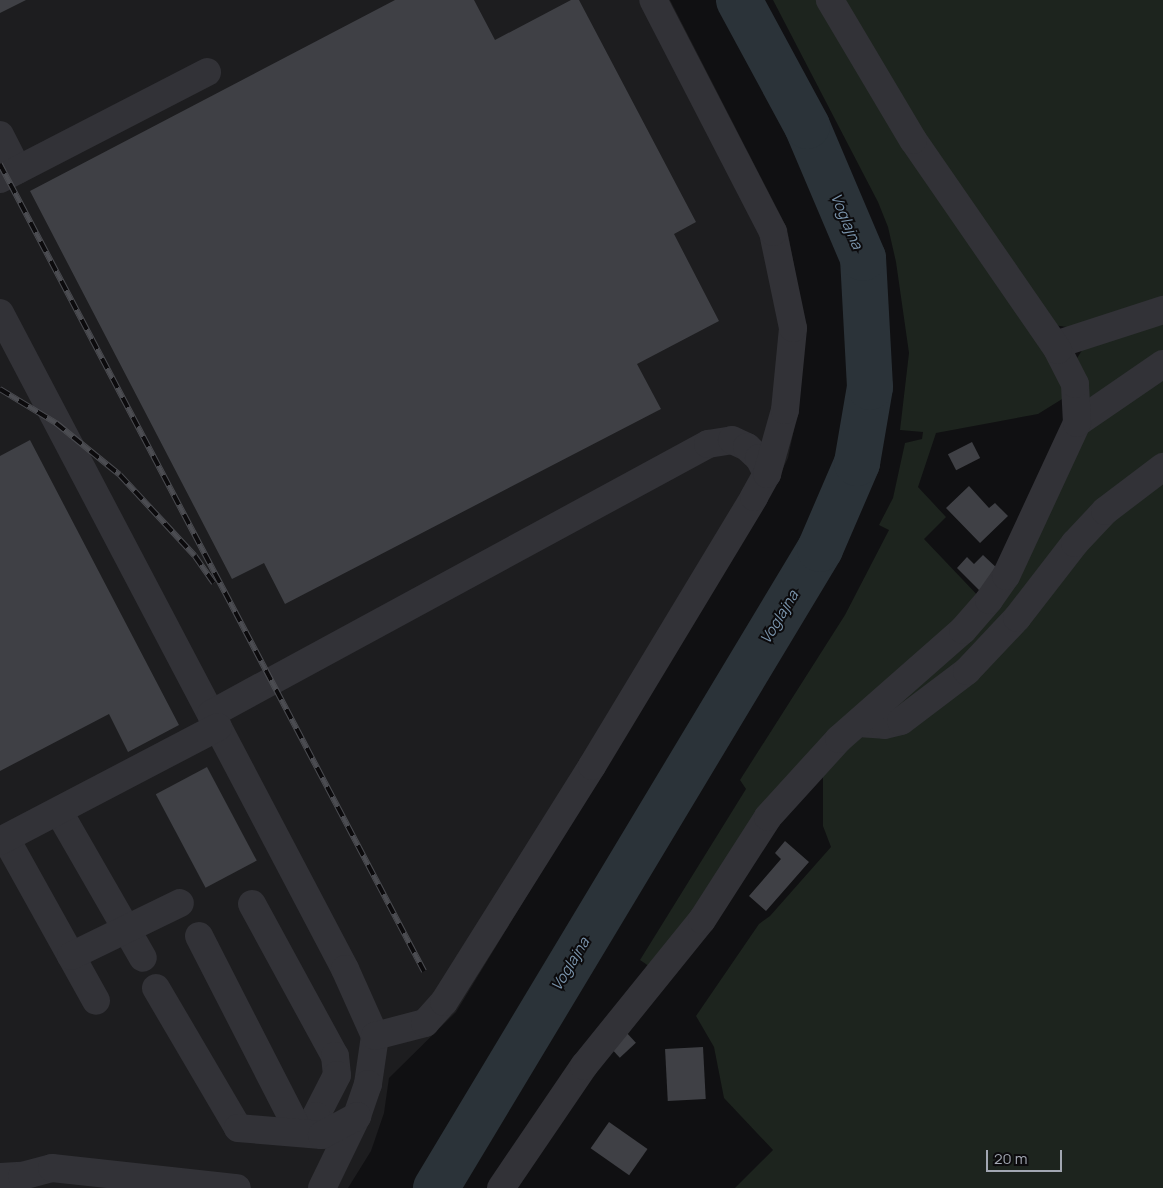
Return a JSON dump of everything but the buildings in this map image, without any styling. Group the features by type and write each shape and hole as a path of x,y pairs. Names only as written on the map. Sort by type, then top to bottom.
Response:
{"street":[{"path":"375,1036 425,1022 444,1002 592,766 767,474 785,410 793,328 773,232 653,0"},
{"path":"502,1188 584,1066 702,920 768,817 858,722 963,630 1006,576 1077,423 1075,384 1055,345 913,140 830,0"},
{"path":"0,135 9,174 207,72"},
{"path":"1055,345 1163,310"},
{"path":"0,313 215,720 344,969 375,1036 368,1084 357,1116 322,1188"},
{"path":"1077,423 1163,364"},
{"path":"96,1001 3,840 59,812 215,720 708,444 732,440 747,447 759,458 767,474"},
{"path":"858,722 884,725 901,721 967,671 1017,618 1075,543 1106,511 1163,467"},
{"path":"59,812 143,958"},
{"path":"71,956 180,903"},
{"path":"252,904 335,1056 337,1075 316,1116 311,1134"},
{"path":"200,936 311,1134"},
{"path":"156,988 238,1128 311,1134 357,1116"},
{"path":"0,1177 22,1176 52,1168 237,1188"}],"shaded area":[{"path":"0,0 670,0 787,228 805,324 797,415 788,458 764,507 456,1012 389,1078 384,1113 371,1151 348,1188 0,1188"},
{"path":"773,0 821,0 1038,333 1067,396 1038,414 936,433 918,487 946,517 924,539 983,601 883,696 656,971 640,960 746,789 740,780 845,615 889,530 879,525 893,498 905,443 922,439 923,432 900,430 909,353 896,262 888,227 878,202"},
{"path":"839,0 1163,0 1163,306 1074,328 1053,325 1036,306"},
{"path":"1163,316 1163,356 1090,402 1074,363 1086,344"},
{"path":"1163,368 1163,458 964,667 895,711 893,704 969,635 1085,431"},
{"path":"1163,475 1163,1188 735,1188 773,1150 724,1098 714,1047 696,1016 759,924 770,916 831,847 823,826 823,767 848,741 901,727 1078,548"}],"waterway":[{"name":"Voglajna","path":"436,1188 820,549 857,463 870,387 863,258 807,126 739,0"}],"railway":[{"path":"0,164 424,971"},
{"path":"0,389 56,423 120,475 195,556 214,583"}]}
